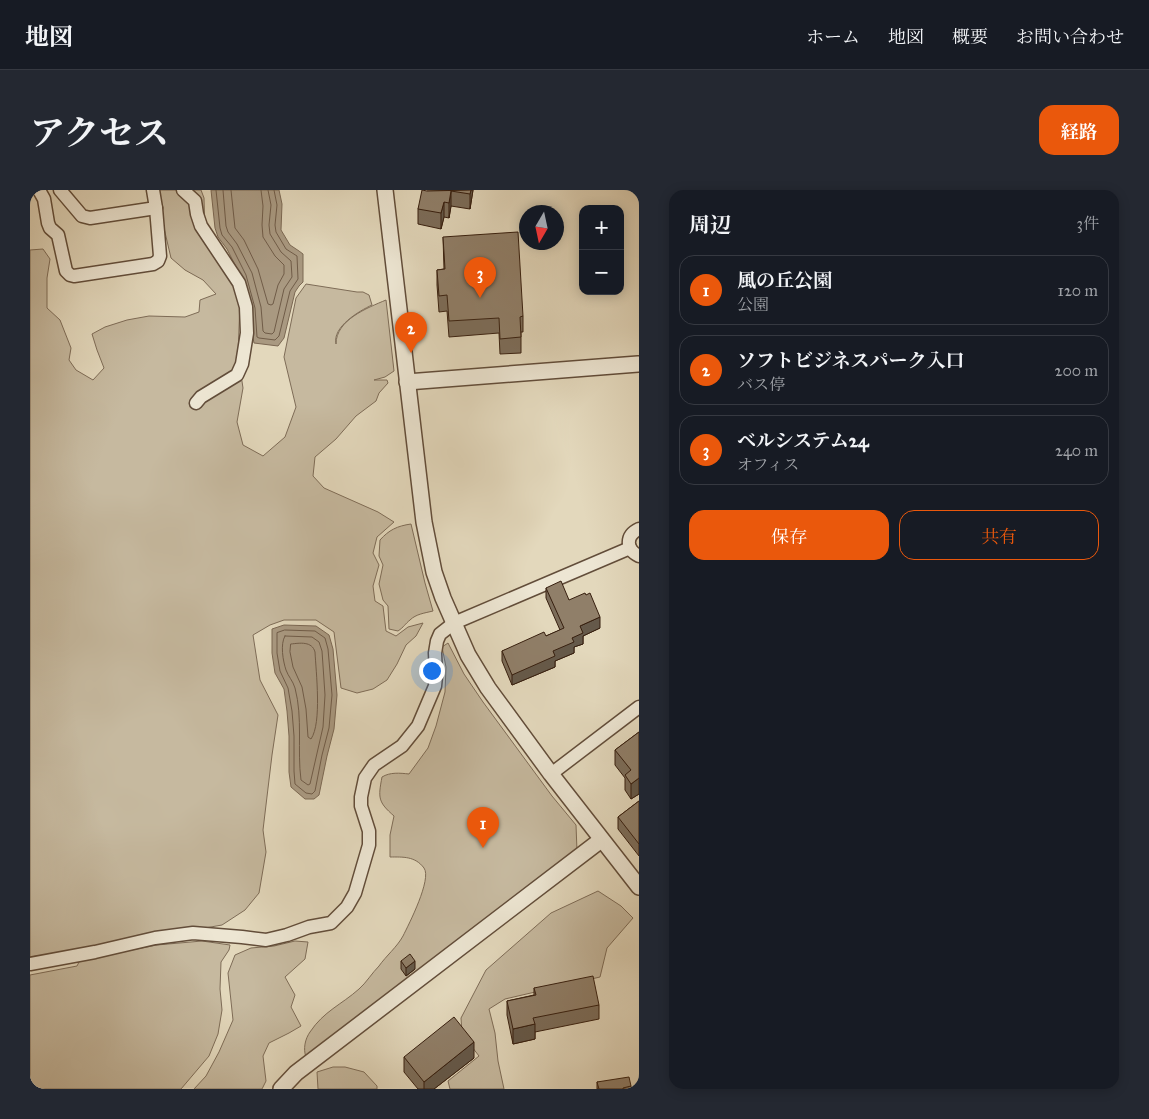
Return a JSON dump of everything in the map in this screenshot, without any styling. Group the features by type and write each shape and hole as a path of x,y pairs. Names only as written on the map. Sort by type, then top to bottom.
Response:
{"street":[{"path":"39,190 44,199 50,228 58,235 66,271 74,276 153,264 158,261 160,256 153,190"},
{"path":"60,190 82,216 90,218 156,208"},
{"path":"183,190 195,201 197,214 202,226 239,283 246,307 247,333 242,364 237,375 201,397 196,403"},
{"path":"385,190 424,522 434,572 468,655 488,688 601,840 639,887"},
{"path":"407,382 638,364"},
{"path":"30,964 155,938 184,934 193,933 266,940 331,923 355,894 369,845 369,830 361,806 365,778 374,765 402,746 418,726 435,686 435,654 440,634 454,623 635,552 629,541 632,533 639,529"},
{"path":"551,774 639,706"},
{"path":"281,1089 296,1073 601,840"}],"shaded area":[{"path":"157,190 201,190 204,198 205,239 228,273 240,302 238,355 243,388 237,422 243,445 263,456 285,437 296,407 284,357 296,298 306,284 363,292 369,295 372,305 354,315 342,326 338,332 336,338 336,344 341,328 347,322 362,311 386,300 394,371 385,377 374,380 387,380 388,383 379,393 376,401 356,416 336,439 315,457 313,476 324,488 378,512 394,522 377,537 373,553 379,565 373,586 375,601 383,606 386,631 396,636 408,627 423,623 416,636 406,645 387,680 373,689 357,693 341,688 334,632 316,620 284,620 270,625 253,635 260,680 278,715 263,830 266,852 259,893 245,910 222,925 30,957 30,250 43,249 50,259 47,278 47,308 60,320 71,348 69,360 76,370 93,380 104,368 92,334 105,327 127,320 149,316 185,317 199,312 200,300 216,294 203,280 185,270 171,258"},
{"path":"411,524 433,611 415,616 398,631 389,629 388,606 383,600 379,584 383,565 379,556 380,540 394,529"},
{"path":"448,643 464,674 483,702 552,796 576,825 577,851 306,1057 305,1044 315,1025 327,1013 362,987 398,944 419,902 425,882 426,874 424,868 413,859 390,857 390,835 394,816 382,803 380,790 382,777 399,773 409,774 428,748 445,692 446,667 442,647"},
{"path":"598,891 621,906 633,918 607,948 600,977 505,999 489,1009 504,1089 450,1089 448,1081 479,1056 462,1034 461,1018 486,970 551,913"},
{"path":"202,941 230,945 221,962 220,989 222,1010 218,1034 209,1056 181,1089 30,1089 30,975 77,966 80,960 157,945"},
{"path":"295,941 308,942 305,959 285,977 295,995 291,1007 301,1026 269,1043 263,1056 266,1081 262,1089 194,1089 206,1076 233,1020 228,973 235,955 251,948 274,946"},
{"path":"333,1067 345,1067 364,1072 377,1086 377,1089 318,1089 317,1072"}],"water":[{"path":"211,190 279,190 282,204 281,230 290,245 303,254 303,282 295,292 284,338 278,346 254,343 241,277 227,249 218,237 215,228"},
{"path":"284,625 316,626 329,635 333,649 337,695 334,729 319,795 314,799 305,799 291,787 289,736 284,689 275,673 272,653 272,629"}],"building":[{"path":"422,190 471,190 470,194 451,191 449,203 444,202 441,213 418,209"},
{"path":"518,232 523,316 520,317 521,337 500,339 499,318 449,321 447,295 439,296 437,270 445,269 443,237"},
{"path":"561,581 569,600 585,593 586,595 590,593 600,617 580,626 583,633 572,638 574,642 553,651 555,656 512,675 502,651 544,632 546,636 564,628 546,588"},
{"path":"639,732 639,778 631,784 625,775 631,770 615,750"},
{"path":"639,801 639,844 618,817"},
{"path":"410,954 415,961 406,968 401,961"},
{"path":"593,976 599,1005 533,1018 535,1024 513,1029 507,1001 536,995 534,988"},
{"path":"454,1017 474,1042 424,1082 404,1057"},
{"path":"629,1077 631,1086 623,1089 599,1089 597,1082"}],"place":[{"name":"ベルシステム24","path":"480,298"},
{"name":"ソフトビジネスパーク入口","path":"411,353"},
{"name":"風の丘公園","path":"483,848"}]}
